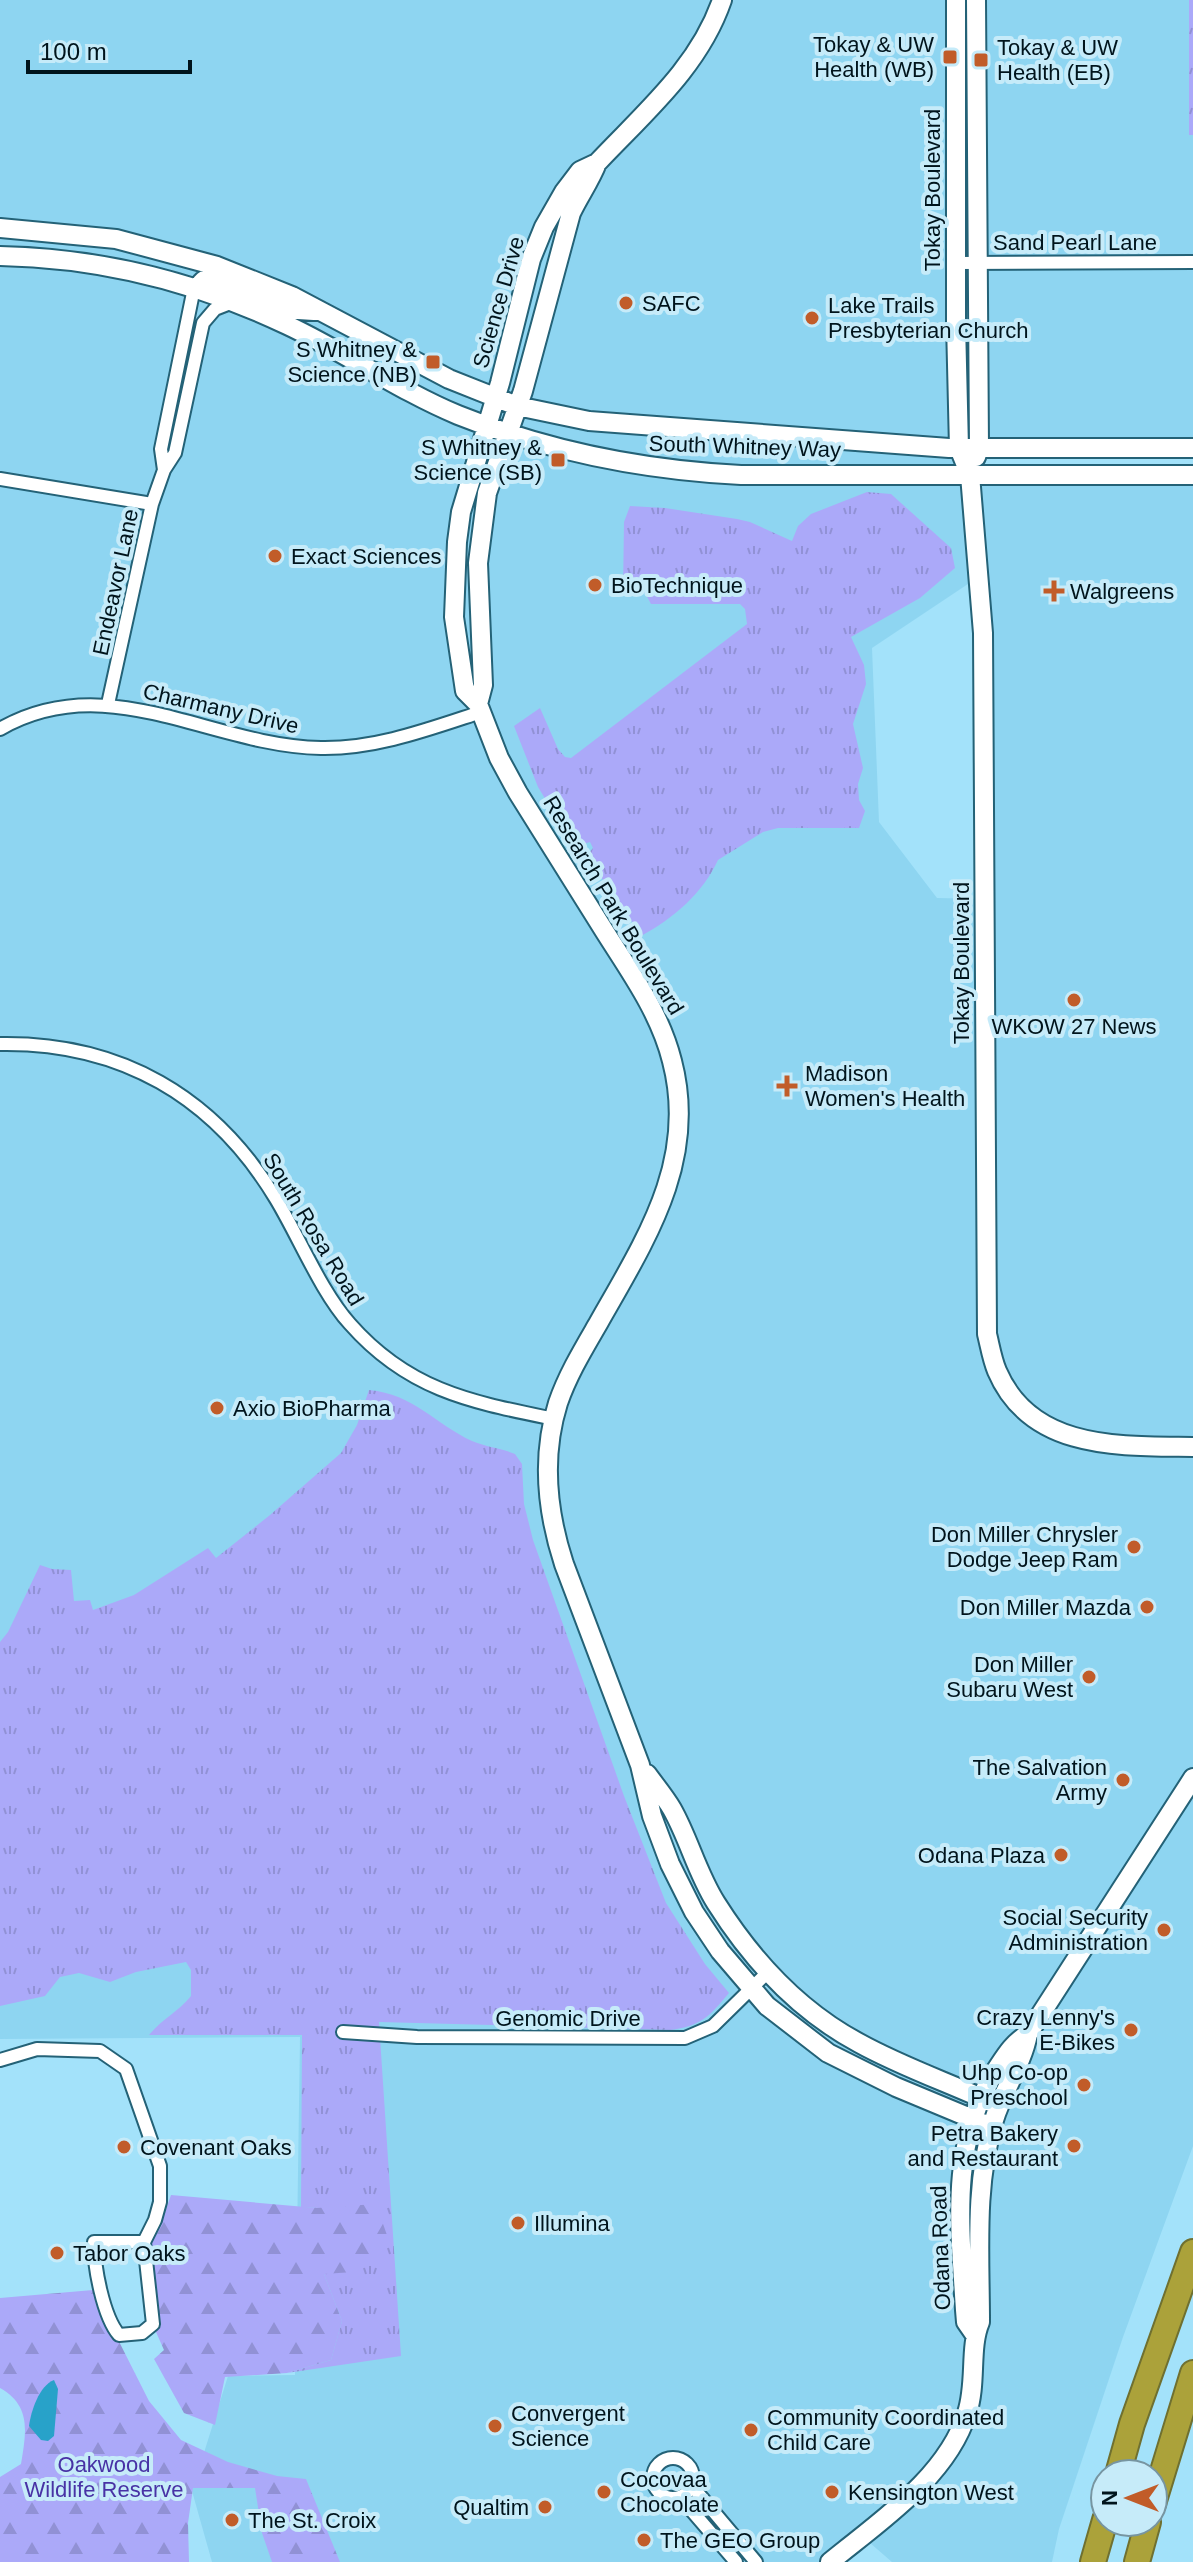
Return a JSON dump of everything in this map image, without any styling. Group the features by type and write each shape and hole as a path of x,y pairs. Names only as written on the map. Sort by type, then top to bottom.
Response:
{"highway":[{"path":"1122,2458 1193,2252"},
{"path":"1167,2458 1193,2373"},
{"path":"1093,2562 1100,2538"},
{"path":"1137,2562 1144,2538"}],"street":[{"name":"Science Drive","path":"487,425 531,259 544,227 580,171 597,163 697,54 722,0"},
{"name":"Tokay Boulevard","path":"956,0 959,448 970,475 983,633 987,1334 1000,1375 1016,1400 1047,1427 1087,1442 1193,1447"},
{"name":"Tokay Boulevard","path":"970,475 979,448 976,0"},
{"name":"Science Drive","path":"508,432 571,213 591,180 597,163"},
{"name":"South Whitney Way","path":"0,228 79,234 175,253 260,281 449,379 496,398 517,406 619,425 959,448 1193,448"},
{"name":"South Whitney Way","path":"0,256 57,258 162,278 194,288 289,326 425,399 550,447 595,458 690,472 741,475 1193,475"},
{"name":"Sand Pearl Lane","path":"956,263 1193,262"},
{"path":"194,288 204,280 227,285 283,309 324,312"},
{"name":"Endeavor Lane","path":"164,470 161,449 194,288"},
{"name":"Endeavor Lane","path":"108,704 152,504 164,470 175,453 203,323 215,309 233,302"},
{"name":"Research Park Boulevard","path":"487,425 461,512 454,585 454,617 465,691 480,708 499,758 518,793 657,1018 673,1062 677,1087 678,1135 665,1195 637,1254 580,1355 554,1419 548,1493 556,1538 640,1765 652,1816 680,1889 720,1951 751,1989 793,2028 828,2053 896,2087 992,2127"},
{"name":"Research Park Boulevard","path":"480,708 483,685 478,563 482,523 487,493 508,432"},
{"path":"0,479 152,504"},
{"name":"Charmany Drive","path":"0,729 45,709 108,704 274,743 320,748 381,742 480,708"},
{"name":"South Rosa Road","path":"0,1044 49,1046 100,1056 144,1073 184,1096 243,1151 276,1199 349,1324 376,1348 409,1374 440,1391 472,1402 554,1419"},
{"name":"Research Park Boulevard","path":"640,1765 672,1809 715,1901 739,1938 768,1972 810,2011 861,2044 999,2106"},
{"name":"Odana Road","path":"830,2562 923,2483 948,2454 962,2426 975,2375 975,2335 980,2322 981,2184 999,2106 1024,2052 1028,2034 1193,1778"},
{"name":"Genomic Drive","path":"343,2032 417,2037 685,2038 713,2026 768,1972"},
{"name":"Odana Road","path":"975,2335 966,2322 959,2215 962,2164 981,2097 1013,2044 1028,2034"},
{"path":"0,2060 37,2049 100,2051 126,2069 160,2166 160,2202 144,2242 153,2324 142,2333 119,2335 110,2325 94,2256 94,2242 144,2242"},
{"path":"736,2562 680,2497 664,2496 655,2486 653,2474 660,2462 672,2458 684,2461 692,2471 692,2486 756,2562"},
{"path":"680,2497 692,2486"}],"shaded area":[{"path":"0,0 956,0 959,448 973,475 1193,475 1193,2146 1123,2337 1059,2529 1052,2562 892,2562 862,2536 830,2562 212,2562 192,2491 228,2376 295,2375 300,2037 0,2039","holes":["977,578 985,899 937,898 879,822 872,648","1013,2044 979,2222 975,2334 962,2164"]},
{"path":"976,0 1189,0 1189,134 1193,135 1193,448 979,448"},
{"path":"54,2380 58,2389 54,2436 48,2441 41,2440 29,2426 30,2420 40,2393"}],"green space":[{"path":"1189,0 1193,0 1193,135 1189,135"},
{"path":"867,492 891,494 951,548 955,568 920,598 851,637 864,665 866,684 853,724 863,768 858,784 859,800 865,811 859,828 778,828 763,832 718,860 686,904 641,936 610,887 588,864 588,854 593,848 590,842 580,845 572,842 538,787 514,726 540,708 558,749 565,757 571,758 747,624 745,609 740,604 651,604 645,593 623,592 624,522 630,506 737,519 792,541 798,526 811,514"},
{"path":"369,1390 412,1403 472,1441 515,1454 522,1464 524,1504 533,1540 624,1796 666,1903 705,1964 729,1993 704,2019 670,2030 379,2022 401,2356 287,2373 331,2360 342,2321 324,2274 317,2208 301,2207 302,2035 149,2035 191,1996 191,1970 186,1962 136,1972 110,1982 79,1973 60,1977 45,1996 0,2006 0,1642 8,1632 40,1565 71,1570 74,1601 90,1600 93,1610 134,1595 208,1548 216,1558 341,1453 357,1425"},
{"path":"171,2195 317,2208 376,2204 388,2238 353,2272 324,2274 342,2321 331,2360 287,2373 225,2377 215,2425 184,2413 154,2359 164,2350 144,2305 140,2263 160,2227"},
{"name":"Oakwood Wildlife Reserve","path":"93,2290 149,2401 181,2440 228,2462 277,2476 306,2479 340,2562 272,2562 262,2533 255,2488 193,2488 188,2523 189,2562 0,2562 0,2477 21,2464 25,2431 17,2403 0,2388 0,2298"}],"place":[{"name":"Tokay & UW Health (WB)","path":"950,57"},
{"name":"Tokay & UW Health (EB)","path":"981,60"},
{"name":"SAFC","path":"626,303"},
{"name":"Lake Trails Presbyterian Church","path":"812,318"},
{"name":"S Whitney & Science (NB)","path":"433,362"},
{"name":"S Whitney & Science (SB)","path":"558,460"},
{"name":"Exact Sciences","path":"275,556"},
{"name":"BioTechnique","path":"595,585"},
{"name":"Walgreens","path":"1054,591"},
{"name":"WKOW 27 News","path":"1074,1000"},
{"name":"Madison Women's Health","path":"787,1086"},
{"name":"Axio BioPharma","path":"217,1408"},
{"name":"Don Miller Chrysler Dodge Jeep Ram","path":"1134,1547"},
{"name":"Don Miller Mazda","path":"1147,1607"},
{"name":"Don Miller Subaru West","path":"1089,1677"},
{"name":"The Salvation Army","path":"1123,1780"},
{"name":"Odana Plaza","path":"1061,1855"},
{"name":"Social Security Administration","path":"1164,1930"},
{"name":"Crazy Lenny's E-Bikes","path":"1131,2030"},
{"name":"Uhp Co-op Preschool","path":"1084,2085"},
{"name":"Petra Bakery and Restaurant","path":"1074,2146"},
{"name":"Covenant Oaks","path":"124,2147"},
{"name":"Illumina","path":"518,2223"},
{"name":"Tabor Oaks","path":"57,2253"},
{"name":"Convergent Science","path":"495,2426"},
{"name":"Community Coordinated Child Care","path":"751,2430"},
{"name":"Cocovaa Chocolate","path":"604,2492"},
{"name":"Kensington West","path":"832,2492"},
{"name":"Qualtim","path":"545,2507"},
{"name":"The St. Croix","path":"232,2520"},
{"name":"The GEO Group","path":"644,2540"}]}
